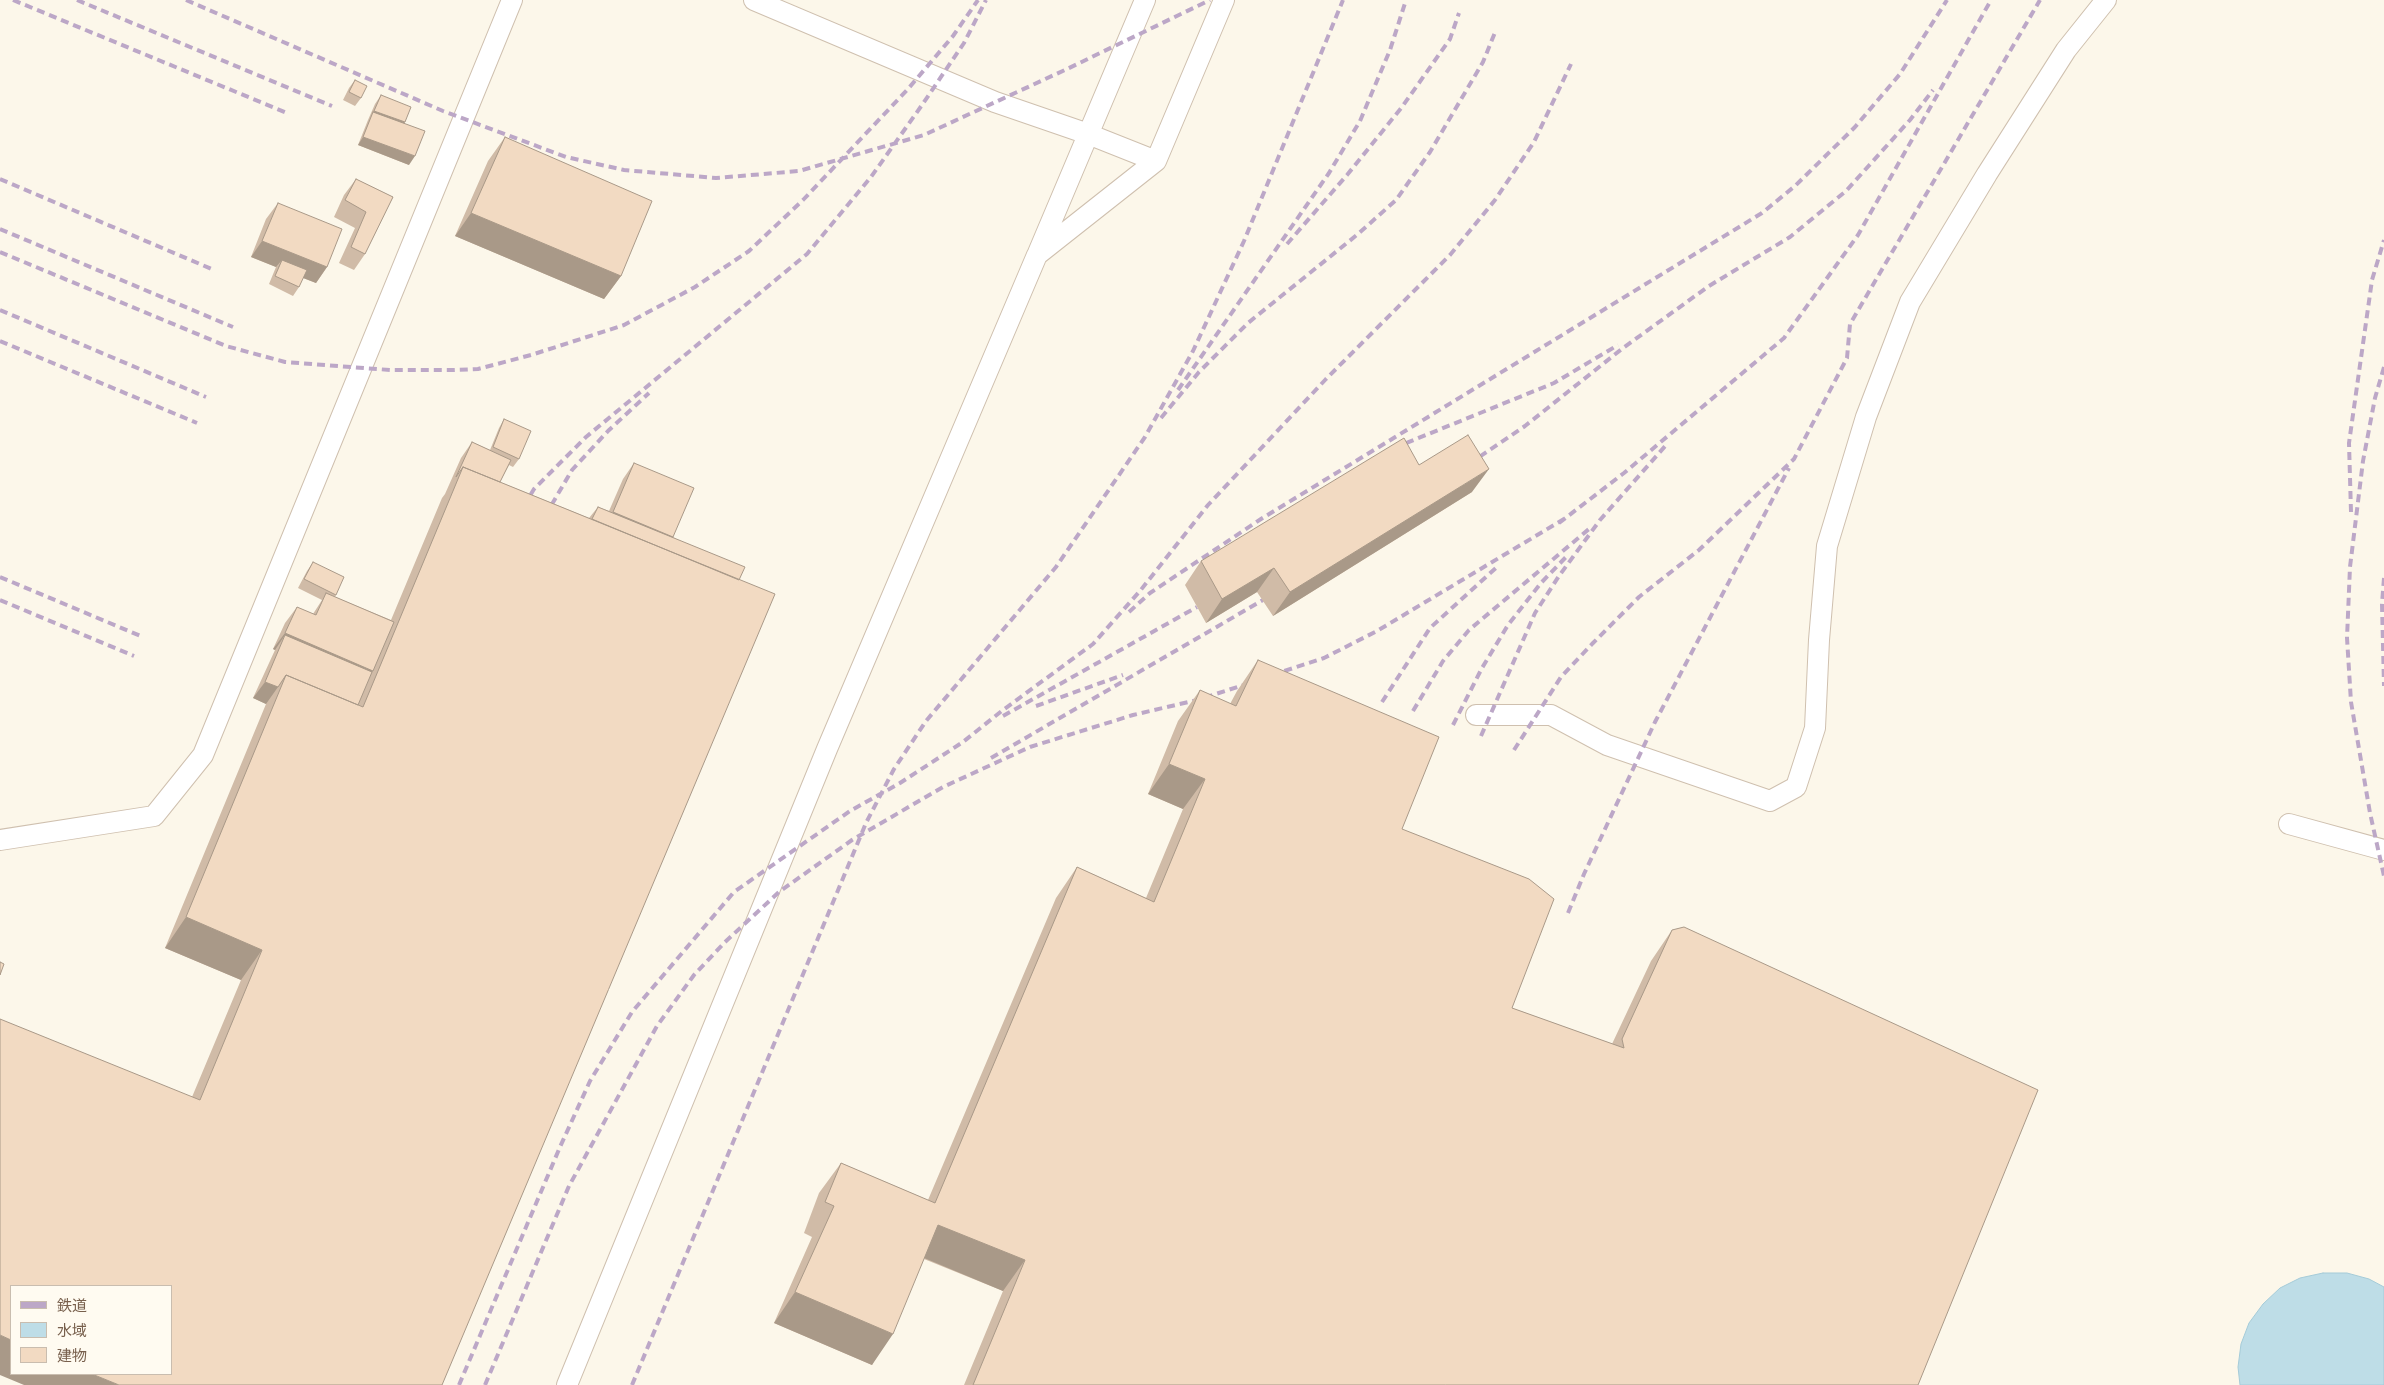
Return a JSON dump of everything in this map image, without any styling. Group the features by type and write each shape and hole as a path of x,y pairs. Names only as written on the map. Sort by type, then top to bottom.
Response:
{"lane":[{"path":"0,840 154,816 203,755 512,0"},
{"path":"754,0 995,102 1088,134 1156,162"},
{"path":"568,1385 826,749 1144,0"},
{"path":"1037,255 1156,162 1224,0"},
{"path":"1476,715 1551,715 1607,745 1770,801 1796,787 1815,728 1819,640 1827,546 1866,418 1910,302 1987,174 2066,50 2106,0"},
{"path":"2289,824 2384,850"}],"water":[{"path":"2323,1273 2347,1273 2369,1279 2384,1287 2384,1385 2240,1385 2238,1367 2241,1344 2249,1323 2263,1304 2280,1288 2300,1278"}],"building":[{"path":"355,80 367,86 361,98 349,92"},
{"path":"381,95 411,107 405,122 374,111"},
{"path":"373,112 425,131 415,156 363,137"},
{"path":"505,137 652,201 621,276 471,213"},
{"path":"356,179 393,197 365,254 351,247 366,212 345,200"},
{"path":"278,203 342,229 327,267 262,241"},
{"path":"282,260 307,270 299,287 275,276"},
{"path":"504,419 531,431 519,459 493,447"},
{"path":"1468,435 1489,469 1290,592 1274,568 1222,599 1201,561 1404,438 1419,465"},
{"path":"472,442 511,460 500,482 463,467 456,477"},
{"path":"634,463 694,488 673,537 613,512"},
{"path":"463,467 775,594 442,1385 119,1385 94,1375 172,1375 172,1285 10,1285 10,1340 0,1335 0,1019 200,1100 262,950 186,917 286,675 363,707"},
{"path":"598,507 745,567 739,580 592,519"},
{"path":"313,562 344,577 336,595 304,579"},
{"path":"326,593 394,622 373,671 285,633 297,607 316,615"},
{"path":"285,635 372,672 358,705 286,675 278,687 265,682"},
{"path":"1258,660 1439,737 1402,829 1529,879 1554,899 1512,1008 1624,1048 1622,1039 1672,930 1684,927 2038,1090 1918,1385 973,1385 1025,1260 938,1225 893,1334 795,1292 834,1206 825,1202 841,1163 935,1203 1077,867 1154,902 1205,779 1169,764 1200,690 1236,706"},
{"path":"0,962 4,964 0,975"}],"railway":[{"path":"13,0 287,113"},
{"path":"77,0 332,106"},
{"path":"186,0 443,111 566,157 624,170 716,178 799,171 924,135 1210,0"},
{"path":"0,252 226,346 285,362 390,370 478,369 531,355 624,325 695,287 749,251 803,200 908,89 953,36 978,0"},
{"path":"524,506 534,489 586,437 807,254 871,177 922,105 964,43 986,0"},
{"path":"632,1385 866,823 894,769 926,721 1056,567 1145,437 1193,351 1244,241 1343,0"},
{"path":"1178,390 1329,173 1360,121 1390,50 1406,0"},
{"path":"1129,612 1150,593 1261,519 1762,213 1795,186 1855,127 1900,74 1947,0"},
{"path":"1559,523 1624,473 1784,338 1858,235 1991,0"},
{"path":"1514,750 1561,677 1592,644 1639,597 1699,550 1794,459 1847,358 1850,324 2040,0"},
{"path":"1287,244 1347,175 1402,107 1450,39 1459,13"},
{"path":"1161,418 1199,372 1248,323 1358,234 1396,200 1430,152 1483,62 1496,30"},
{"path":"459,1385 590,1081 632,1012 734,892 850,811 900,783 963,742 1093,644 1140,591 1208,505 1326,379 1450,255 1495,200 1534,142 1571,64"},
{"path":"1469,464 1525,426 1623,348 1709,286 1790,237 1846,191 1910,120 1933,90"},
{"path":"0,179 214,270"},
{"path":"0,229 233,327"},
{"path":"2351,512 2349,443 2372,280 2384,240"},
{"path":"0,310 206,397"},
{"path":"0,341 197,423"},
{"path":"1394,448 1554,383 1618,345"},
{"path":"2384,367 2375,398 2363,461 2350,567 2347,638 2351,702 2370,813 2384,876"},
{"path":"545,516 572,470 608,431 649,393"},
{"path":"1481,736 1535,613 1559,576 1600,520 1667,444"},
{"path":"1568,913 1584,874 1655,722 1789,468"},
{"path":"1272,675 1324,658 1377,631 1564,519"},
{"path":"1413,711 1443,661 1469,630 1589,529"},
{"path":"1453,725 1482,668 1508,625 1541,583 1566,557"},
{"path":"1382,702 1430,628 1498,566"},
{"path":"0,577 143,637"},
{"path":"2384,578 2382,604 2384,686"},
{"path":"0,600 134,656"},
{"path":"991,758 1263,600"},
{"path":"1003,716 1197,607"},
{"path":"1036,706 1123,675"},
{"path":"485,1385 569,1186 657,1026 694,975 725,942 779,892 852,840 943,787 1030,747 1133,715 1197,700 1253,682"}]}
